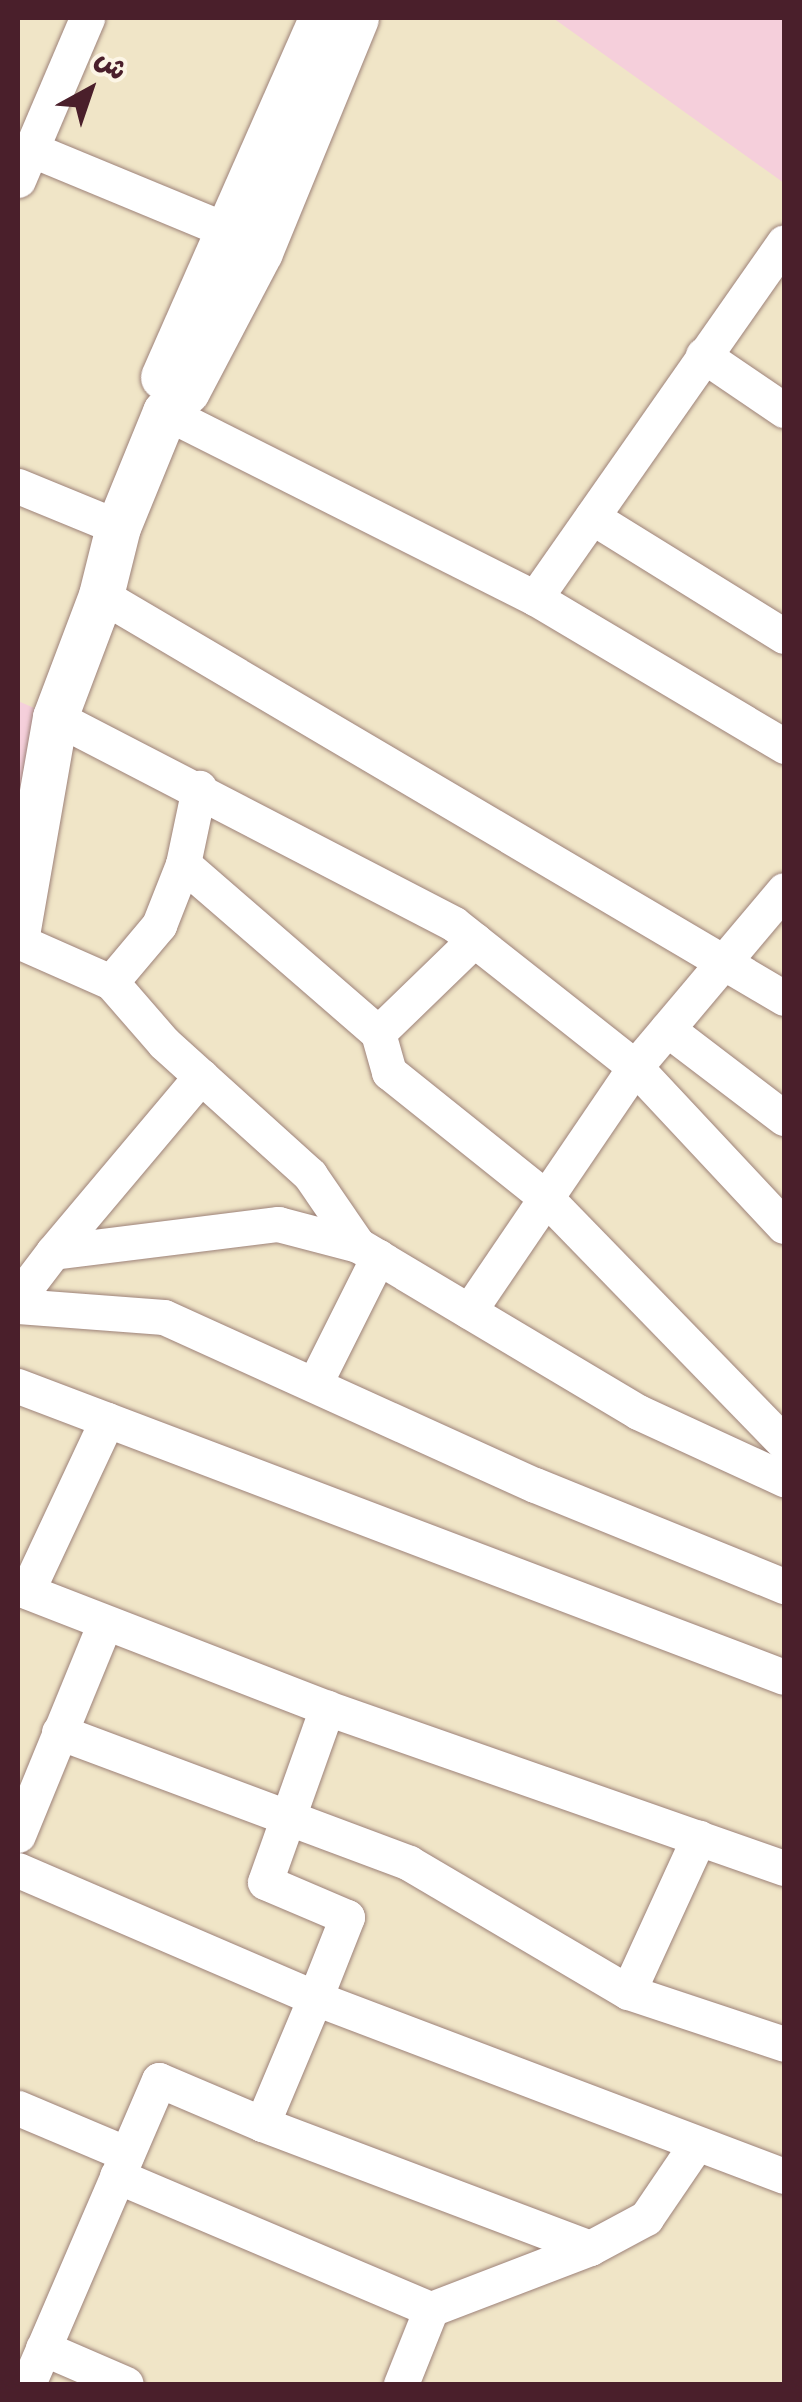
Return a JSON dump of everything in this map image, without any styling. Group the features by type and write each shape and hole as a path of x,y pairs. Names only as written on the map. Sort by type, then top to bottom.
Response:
{"street":[{"path":"87,18 23,164 228,232"},
{"path":"165,412 162,380 321,18"},
{"path":"18,929 36,709 101,595 118,526 165,412 186,391 260,252 356,18"},
{"path":"535,598 784,242"},
{"path":"703,355 784,410"},
{"path":"165,412 535,598 784,746"},
{"path":"18,486 118,526"},
{"path":"592,516 784,636"},
{"path":"101,595 784,998"},
{"path":"36,709 199,788 474,940 635,1067 784,1226"},
{"path":"111,982 159,925 183,864 199,788"},
{"path":"183,864 378,1033 388,1072 546,1198 784,1443"},
{"path":"469,1311 635,1067 784,889"},
{"path":"378,1033 474,940"},
{"path":"18,941 111,982 201,1076 310,1176 368,1251"},
{"path":"666,1029 784,1118"},
{"path":"18,1298 201,1076"},
{"path":"53,1252 278,1224 368,1251 638,1412 784,1479"},
{"path":"316,1381 368,1251"},
{"path":"18,1306 164,1317 316,1381 536,1486 784,1586"},
{"path":"18,1386 784,1677"},
{"path":"108,1420 22,1589 328,1708 699,1837 781,1860"},
{"path":"18,1835 105,1624"},
{"path":"262,2124 347,1917 266,1882 328,1708"},
{"path":"59,1732 409,1863 628,1992 784,2044"},
{"path":"628,1992 699,1837"},
{"path":"18,1870 315,1998 695,2146 784,2176"},
{"path":"28,2384 159,2080 262,2124 590,2248"},
{"path":"18,2108 122,2165 431,2309 590,2248 646,2218 695,2146"},
{"path":"401,2384 431,2309"},
{"path":"43,2348 126,2384"}],"shaded area":[{"path":"553,18 784,18 784,183"},
{"path":"18,701 55,717 18,929"}]}
